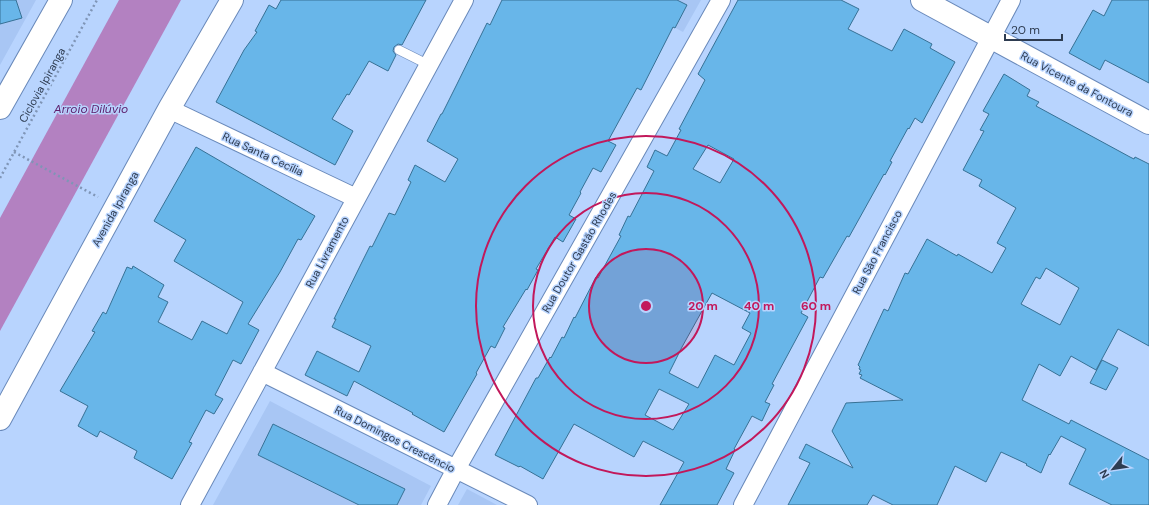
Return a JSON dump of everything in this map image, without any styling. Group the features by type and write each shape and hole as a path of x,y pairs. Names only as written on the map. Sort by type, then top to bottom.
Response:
{"main road":[{"path":"0,108 61,0"},
{"name":"Avenida Ipiranga","path":"0,419 169,110 232,0"},
{"name":"Rua Vicente da Fontoura","path":"922,0 1149,123"}],"street":[{"name":"Rua Livramento","path":"190,505 464,0"},
{"name":"Rua Doutor Gastão Rhodes","path":"437,505 721,0"},
{"name":"Rua São Francisco","path":"743,505 1011,0"},
{"name":"Rua Santa Cecília","path":"169,110 356,198"},
{"name":"Rua Domingos Crescêncio","path":"262,372 528,505"}],"lane":[{"path":"399,50 429,65"}],"path":[{"name":"Ciclovia Ipiranga","path":"0,178 98,0"},
{"path":"14,152 85,190"}],"shaded area":[{"path":"0,0 36,0 0,65"},
{"path":"623,0 701,0 683,32"},
{"path":"270,401 431,486 421,505 213,505"},
{"path":"467,489 497,505 458,505"}],"water":[{"name":"Arroio Dilúvio","path":"119,0 181,0 0,331 0,218"}],"building":[{"path":"0,0 16,0 22,18 0,24"},
{"path":"281,0 426,0 402,45 398,44 394,47 393,51 396,55 388,71 369,61 349,95 347,94 332,119 353,131 335,165 216,102 244,50 257,32 255,31 269,5 276,9"},
{"path":"502,0 677,0 687,5 675,28 673,27 641,90 637,88 608,141 616,145 601,172 593,168 580,192 581,193 569,215 576,219 563,242 555,237 536,269 538,270 527,290 526,289 503,327 505,328 495,348 491,346 444,432 412,414 413,413 354,381 347,396 305,375 317,351 359,372 371,346 332,327 336,319 334,319 370,246 372,247 389,213 395,215 411,182 408,180 415,165 445,182 458,159 427,141 487,23 490,25"},
{"path":"738,0 841,0 859,9 848,29 892,51 904,29 932,44 930,48 955,62 922,123 915,118 909,129 908,128 890,161 892,162 885,175 884,174 849,237 847,236 823,278 820,277 801,313 808,317 772,384 774,385 765,402 770,404 762,421 752,416 734,449 735,450 726,469 734,473 717,505 660,505 684,462 643,441 634,457 574,424 543,479 520,466 519,467 495,455 536,378 538,378 550,357 551,358 562,337 564,338 596,277 598,278 621,236 619,235 628,216 630,217 654,171 647,167 655,150 667,156 681,130 679,129 705,80 698,74","holes":["708,145 734,159 720,183 693,169","712,293 750,313 742,328 751,333 734,365 715,355 698,388 669,373","659,389 689,404 673,430 645,415"]},
{"path":"1112,0 1149,0 1149,83 1105,60 1100,70 1069,53 1093,10 1104,16"},
{"path":"1004,74 1030,90 1027,96 1039,102 1036,106 1130,157 1134,159 1135,157 1149,164 1149,346 1118,329 1096,370 1071,356 1060,376 1039,364 1022,400 1069,424 1071,420 1149,460 1149,505 1112,505 1069,484 1086,449 1061,436 1050,455 1049,454 1041,473 1026,465 1027,464 1001,452 986,482 955,466 937,505 893,505 873,495 867,505 788,505 810,463 799,458 806,444 853,468 832,431 846,403 903,400 860,378 862,375 859,374 861,370 859,369 860,367 858,365 884,309 888,311 905,273 908,274 927,239 992,273 1006,248 997,243 1016,208 979,186 982,180 963,170 984,131 980,130 989,114 983,111","holes":["1046,268 1079,288 1060,325 1021,304 1036,277 1040,279"]},
{"path":"196,147 315,216 301,240 298,239 280,272 248,324 259,330 241,364 233,360 215,395 223,399 214,414 206,410 189,442 192,443 172,479 134,458 137,451 100,431 97,437 78,426 88,406 60,391 95,332 92,331 103,312 106,314 127,267 132,269 133,266 164,285 158,297 168,302 158,322 192,340 202,321 227,334 243,302 174,261 186,240 154,221"},
{"path":"1102,360 1118,368 1106,390 1090,383"},
{"path":"273,424 405,489 397,505 359,505 258,455"}]}
